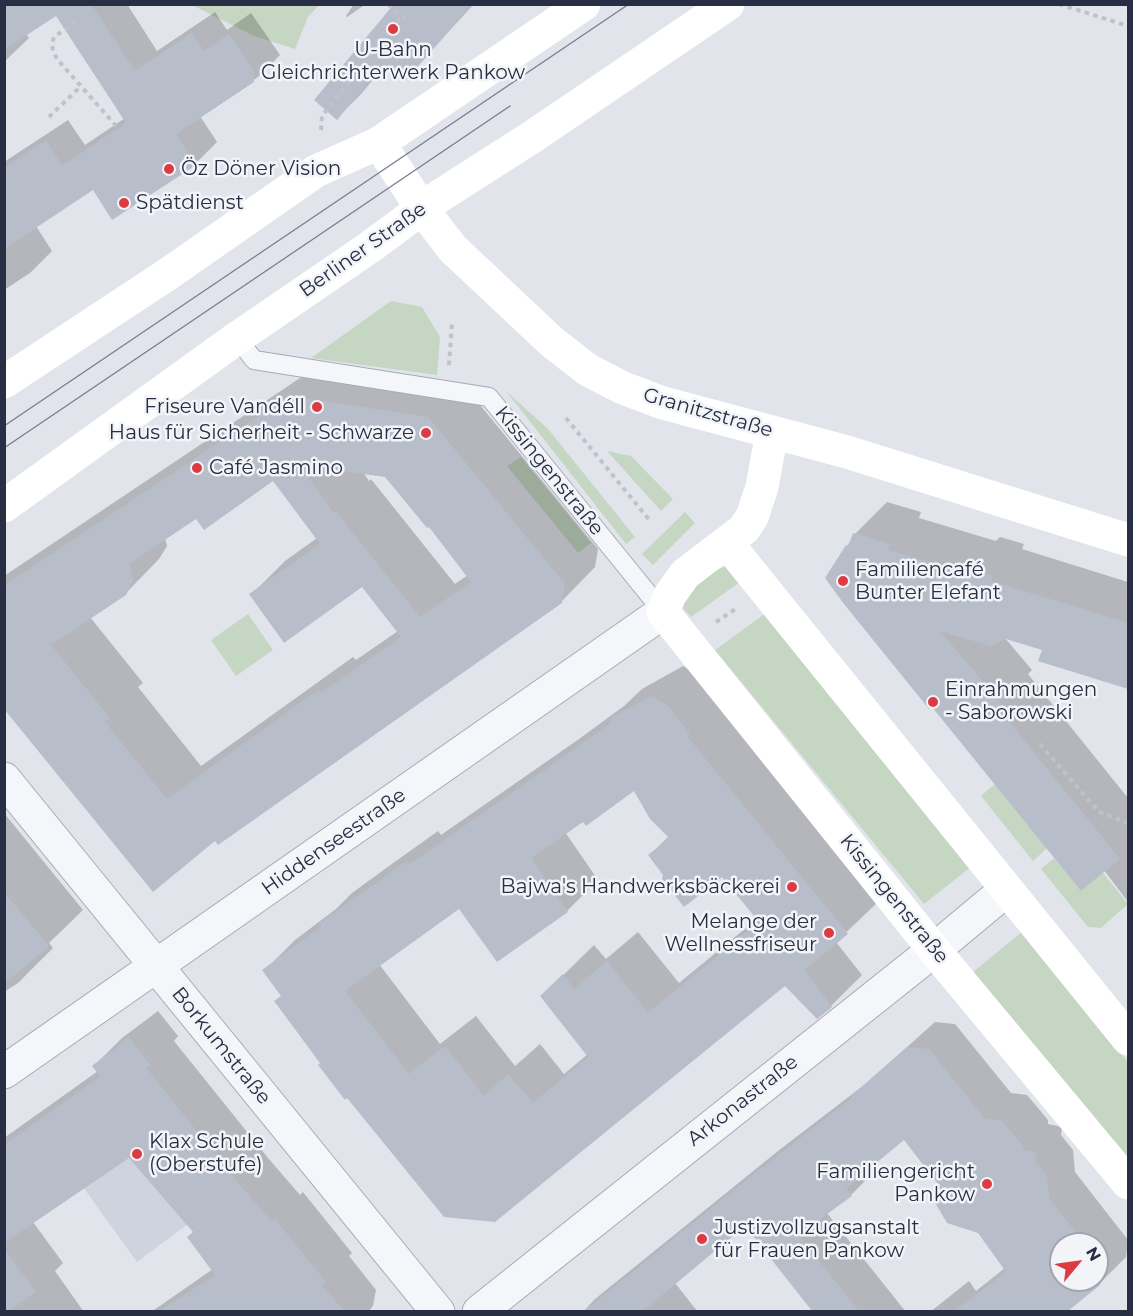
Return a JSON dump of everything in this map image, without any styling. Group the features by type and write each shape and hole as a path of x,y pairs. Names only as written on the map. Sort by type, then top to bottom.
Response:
{"main road":[{"path":"4,382 162,278 316,171 379,143 584,4"},
{"name":"Berliner Straße","path":"4,506 237,338 423,208 728,4"},
{"name":"Granitzstraße","path":"379,143 423,208 459,255 552,342 588,370 623,388 663,403 847,452 1128,540"},
{"path":"663,612 669,595 685,574 744,529 752,517 762,487 772,432"},
{"path":"727,543 1006,890 1125,1029"},
{"name":"Kissingenstraße","path":"663,612 934,950 1128,1183"}],"street":[{"name":"Hiddenseestraße","path":"4,1072 663,612"},
{"name":"Borkumstraße","path":"4,779 438,1311"},
{"name":"Arkonastraße","path":"479,1311 934,950 1006,890"}],"lane":[{"name":"Kissingenstraße","path":"237,338 254,360 489,397 663,612"}],"path":[{"path":"388,4 407,20"},
{"path":"1059,4 1128,26"},
{"path":"321,134 322,116 402,15"},
{"path":"76,22 54,37 52,43 57,59 118,128"},
{"path":"49,117 81,86"},
{"path":"566,418 651,522"},
{"path":"706,628 742,605"},
{"path":"1040,744 1099,812 1128,823"}],"shaded area":[{"name":"Klax Schule (Oberstufe)","path":"129,1037 151,1065 147,1070 240,1185 137,1262 36,1122 100,1076 92,1066"}],"green space":[{"path":"192,5 319,5 308,17 295,49 254,36"},
{"path":"391,301 422,307 440,337 437,375 311,358"},
{"path":"506,391 548,429 635,537 626,544"},
{"path":"607,451 631,456 673,499 661,511"},
{"path":"521,457 591,543 578,553 507,466"},
{"path":"685,512 695,523 653,565 642,554"},
{"path":"727,566 740,582 691,617 680,605 685,597 708,573"},
{"path":"766,613 972,866 924,904 715,650"},
{"path":"248,614 273,650 236,676 211,640"},
{"path":"995,784 1047,848 1033,861 981,796"},
{"path":"1054,858 1081,890 1103,873 1128,904 1101,928 1088,927 1041,869"},
{"path":"1023,931 1128,1062 1128,1162 972,973"}],"building":[{"path":"4,4 91,4 135,71 192,33 204,51 229,34 254,71 254,82 176,134 196,165 112,220 93,190 4,249 4,168 46,140 62,166 126,123 56,16 4,50"},
{"name":"U-Bahn Gleichrichterwerk Pankow","path":"394,4 473,4 405,81 381,67 337,120 314,100"},
{"path":"289,396 428,417 565,584 562,603 218,845 215,841 153,892 4,709 4,586","holes":["299,465 385,477 427,528 429,527 471,582 420,617 336,512 334,513","273,481 320,544 249,594 284,643 362,587 401,637 321,693 318,690 167,799 104,721 110,718 51,645 126,595 133,581 129,564 196,519 204,530"]},
{"path":"853,533 890,544 888,550 965,573 967,568 992,576 991,581 1128,623 1128,689 1038,661 1042,650 1006,639 991,646 940,631 1001,703 997,707 1120,859 1081,891 932,707 929,709 825,578 846,545 848,547"},
{"path":"651,696 668,706 690,734 687,736 848,934 804,970 832,1007 817,1019 785,986 495,1222 444,1217 318,1065 320,1063 274,1001 281,996 262,970 356,897 407,861 410,864 611,723 609,719","holes":["634,791 650,819 669,838 648,855 663,875 662,879 684,907 722,877 759,922 648,1013 607,961 574,989 563,974 540,996 588,1057 533,1103 508,1074 484,1096 445,1046 409,1074 345,991 459,909 497,962 568,912 531,858 583,822 586,826"]},
{"path":"4,892 49,946 4,984"},
{"path":"129,1037 151,1065 147,1069 240,1185 271,1221 275,1219 326,1282 322,1285 344,1311 160,1311 215,1275 187,1237 193,1232 129,1158 4,1243 4,1145 100,1076 92,1066"},
{"path":"907,1047 929,1049 985,1119 1001,1120 1023,1146 1023,1150 1037,1153 1035,1161 1047,1177 1049,1198 1076,1232 1049,1232 1049,1292 1091,1292 1068,1311 955,1311 1006,1272 978,1233 947,1223 934,1201 938,1184 904,1140 846,1188 852,1196 798,1235 859,1311 812,1311 745,1226 643,1311 584,1311 852,1098 851,1096"},
{"path":"4,1248 36,1292 8,1311 4,1311"}],"tram line":[{"path":"4,426 629,4"},
{"path":"4,448 510,106"}],"place":[{"name":"U-Bahn Gleichrichterwerk Pankow","path":"393,29"},
{"name":"Öz Döner Vision","path":"169,169"},
{"name":"Spätdienst","path":"124,203"},
{"name":"Friseure Vandéll","path":"317,407"},
{"name":"Haus für Sicherheit - Schwarze","path":"426,433"},
{"name":"Café Jasmino","path":"197,468"},
{"name":"Familiencafé Bunter Elefant","path":"843,581"},
{"name":"Einrahmungen - Saborowski","path":"933,702"},
{"name":"Bajwa's Handwerksbäckerei","path":"792,887"},
{"name":"Melange der Wellnessfriseur","path":"829,933"},
{"name":"Klax Schule (Oberstufe)","path":"137,1154"},
{"name":"Familiengericht Pankow","path":"987,1184"},
{"name":"Justizvollzugsanstalt für Frauen Pankow","path":"702,1239"}]}
